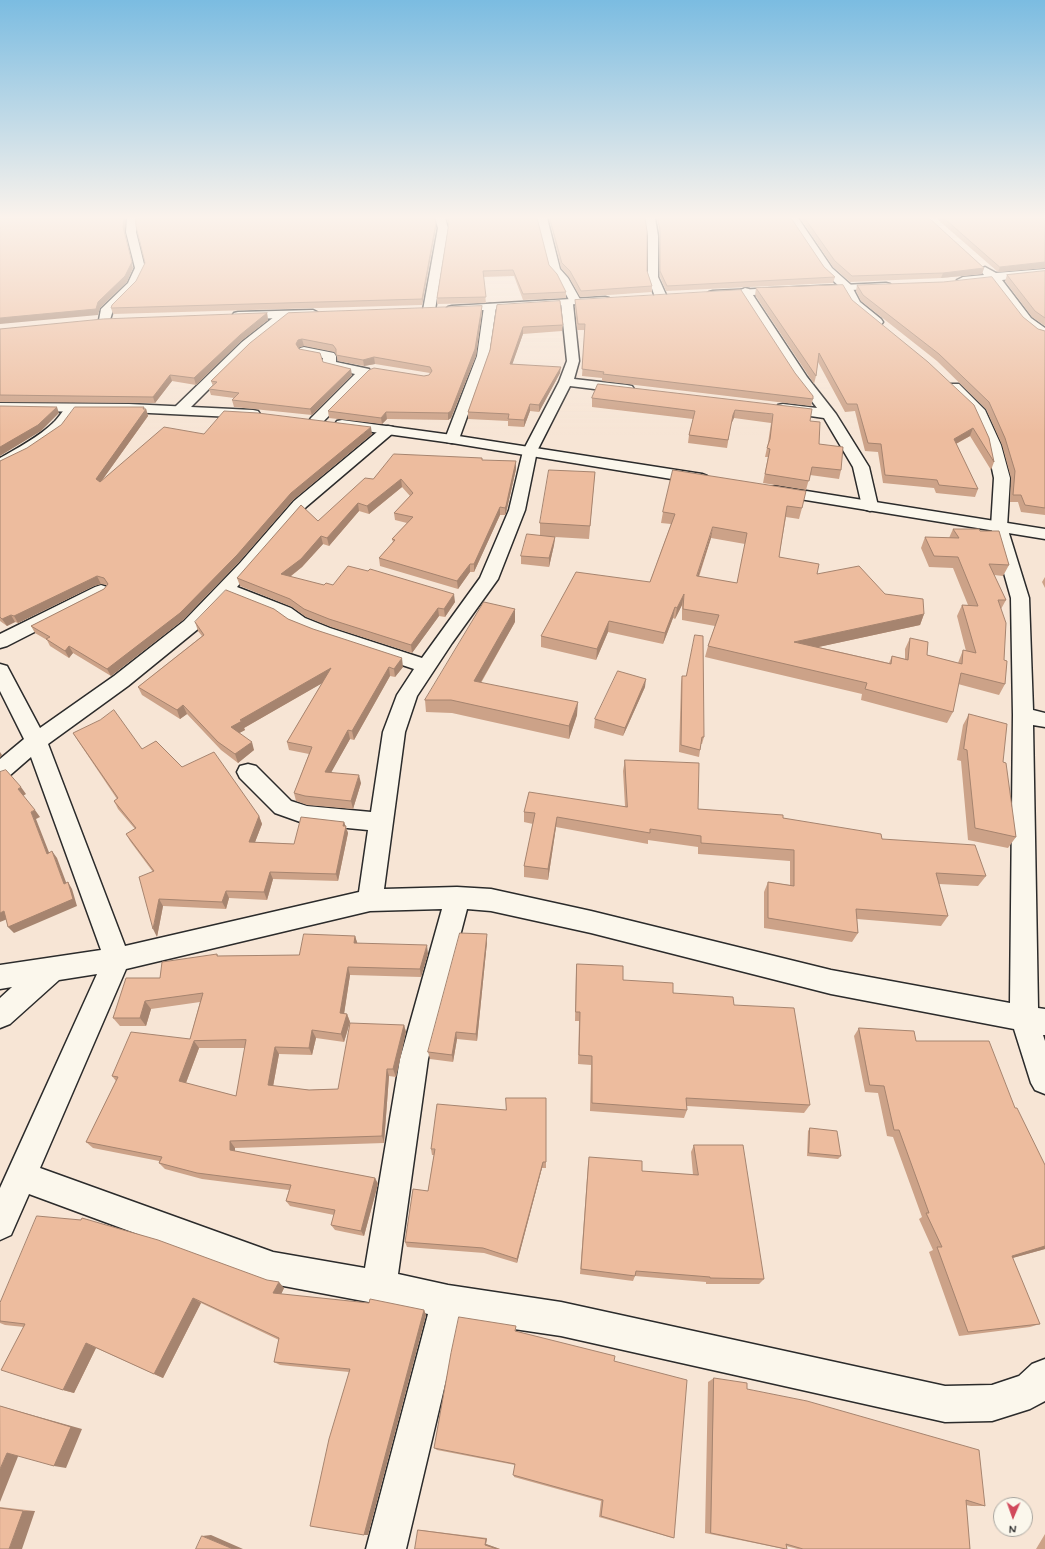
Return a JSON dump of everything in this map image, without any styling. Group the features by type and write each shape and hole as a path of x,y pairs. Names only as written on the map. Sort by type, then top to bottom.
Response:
{"street":[{"path":"120,320 101,321 107,308 127,290"},
{"path":"429,310 432,290"},
{"path":"370,900 394,732 407,695 466,599 490,579 516,510 530,451 566,382 573,361 571,302 567,290"},
{"path":"646,298 665,297 661,290"},
{"path":"700,295 763,290"},
{"path":"849,290 855,304 884,328"},
{"path":"1004,290 1027,321 1045,333"},
{"path":"745,291 802,379 829,414 861,467 870,506"},
{"path":"414,310 614,299"},
{"path":"452,439 483,356 490,307"},
{"path":"223,316 283,316 322,314"},
{"path":"181,409 246,344 283,316"},
{"path":"304,351 330,356 329,364 370,370 309,420 452,439 720,482"},
{"path":"947,380 978,410 994,445 1002,478 999,527 1020,598 1035,1020 1041,1073 1045,1080"},
{"path":"566,382 636,390"},
{"path":"0,407 181,409 267,415"},
{"path":"770,407 829,414"},
{"path":"0,464 24,451 58,427 73,408"},
{"path":"0,771 36,741 122,680 185,630 225,589 300,504 388,430"},
{"path":"759,489 1045,534"},
{"path":"225,589 284,612 298,622 323,632 426,666"},
{"path":"0,642 101,591"},
{"path":"0,671 36,741 117,959 0,1224"},
{"path":"1023,715 1045,720"},
{"path":"248,772 283,808 306,815 381,822"},
{"path":"0,977 117,959 370,900 457,898 491,900 591,922 831,982 1035,1020"},
{"path":"379,1287 414,1059 457,898"},
{"path":"0,1015 52,969"},
{"path":"21,1176 273,1268 379,1287 448,1302 561,1319 945,1404 992,1403 1030,1391 1045,1377"},
{"path":"386,1549 448,1302"}],"building":[{"path":"0,290 110,290 98,302 96,309 0,318"},
{"path":"127,290 424,290 422,299 111,308 112,305"},
{"path":"438,290 485,290 486,297 437,298"},
{"path":"521,290 565,290 566,292 523,294"},
{"path":"741,290 795,373 813,396 813,399 603,374 604,372 582,369 585,324 578,324 575,300"},
{"path":"758,290 846,290 852,300 928,362 974,405 989,438 994,462 973,428 954,439 978,489 939,485 937,480 885,475 881,444 868,443 857,404 847,404 819,353 816,376"},
{"path":"860,290 1002,290 1023,317 1038,329 1045,331 1045,508 1025,505 1021,495 1013,495 1015,471 1005,438 989,402 939,354 863,295"},
{"path":"1019,290 1045,290 1045,318 1035,311"},
{"path":"560,301 563,325 523,327 510,364 561,367 539,405 530,404 524,420 508,419 509,414 468,412 490,350 497,305"},
{"path":"482,306 475,349 451,411 448,413 386,412 381,418 328,411 369,370 374,368 424,376 429,375 432,371 430,367 374,357 363,360 336,355 336,349 333,345 302,339 298,340 296,344 299,349 320,353 323,362 351,369 310,409 232,400 239,393 209,389 217,382 211,381 250,343 288,313"},
{"path":"267,313 240,335 194,378 170,375 153,397 0,395 0,329 103,319"},
{"path":"598,384 812,409 810,421 820,422 819,444 843,447 841,470 812,467 809,481 765,474 770,449 767,448 770,439 773,414 735,410 728,440 689,435 695,411 592,398"},
{"path":"0,406 57,407 38,425 0,447"},
{"path":"75,407 144,407 143,409 146,409 96,479 100,482 164,427 204,434 224,411 258,413 371,427 291,493 237,555 180,613 107,669 69,646 65,651 46,639 50,637 31,626 104,589 108,584 104,578 97,576 14,616 11,615 2,619 0,617 0,461 27,448 61,425"},
{"path":"394,454 516,461 506,506 505,508 500,507 474,564 470,564 457,581 379,558 395,540 392,539 413,517 394,513 413,493 401,479 367,506 358,503 327,538 321,536 301,559 281,574 324,585 326,583 333,585 348,566 368,571 370,569 454,594 444,609 438,608 411,645 329,619 304,609 290,599 237,578 301,505 318,521 365,478 373,479"},
{"path":"549,470 595,472 590,526 540,523"},
{"path":"673,470 806,491 802,508 787,506 779,557 819,564 817,574 859,566 885,594 923,599 924,614 794,642 891,664 892,656 908,660 910,638 928,642 927,655 962,664 963,650 976,653 962,605 978,606 958,557 934,556 925,537 959,538 953,529 999,531 1009,565 989,564 1006,600 998,600 1006,623 1004,660 1007,661 1005,684 961,673 953,712 865,689 867,683 708,646 719,615 683,609 684,594 677,608 675,607 665,633 609,621 597,649 541,636 576,572 650,582 675,514 663,512","holes":["713,527 747,533 737,583 697,576"]},
{"path":"527,534 555,537 549,558 521,556"},
{"path":"226,590 274,609 288,619 313,629 402,658 394,669 389,667 352,731 348,730 325,772 359,775 351,801 305,796 294,793 312,747 287,742 331,668 240,720 242,721 231,727 252,742 235,754 218,742 183,705 177,710 138,687 204,635 195,622"},
{"path":"484,602 515,609 474,681 578,702 569,726 451,700 425,700"},
{"path":"695,635 703,636 704,737 702,737 700,750 681,745 682,676 686,676"},
{"path":"618,671 646,679 625,728 595,719"},
{"path":"114,710 142,749 156,741 182,767 214,752 259,816 249,842 294,844 301,817 344,822 343,826 346,826 336,874 270,872 264,892 226,891 222,902 159,899 153,929 139,877 154,871 126,834 136,828 114,801 118,798 73,733 100,720"},
{"path":"969,714 1007,724 1003,762 1006,763 1016,837 975,828 967,750 964,749"},
{"path":"625,760 699,763 698,809 783,815 783,818 881,834 882,839 975,845 986,876 936,873 948,916 856,909 858,933 768,918 768,882 794,886 794,850 701,843 701,836 650,829 650,833 557,817 548,869 524,866 535,813 524,812 529,792 627,807"},
{"path":"6,770 21,787 18,789 35,810 31,812 47,854 52,851 64,884 68,882 73,899 8,927 4,911 0,913 0,772"},
{"path":"460,933 487,934 476,1034 456,1032 452,1055 428,1052"},
{"path":"304,934 355,936 354,943 427,945 420,969 348,967 340,1013 347,1014 341,1034 312,1030 309,1048 275,1047 268,1085 309,1090 338,1089 350,1023 404,1025 393,1069 387,1069 382,1136 230,1141 230,1150 375,1178 361,1231 331,1225 335,1210 286,1201 291,1185 197,1173 159,1163 162,1157 86,1142 118,1077 112,1076 131,1032 190,1039 203,993 145,1001 140,1018 113,1018 126,978 160,978 162,962 217,954 217,956 299,955","holes":["246,1040 236,1096 179,1081 194,1041"]},
{"path":"577,964 623,966 623,980 673,983 673,993 733,997 734,1005 794,1008 810,1105 686,1098 687,1110 592,1103 592,1056 579,1055 580,1012 576,1012"},
{"path":"859,1028 914,1031 916,1041 989,1041 1015,1108 1017,1108 1045,1165 1045,1246 1012,1256 1040,1324 968,1332 937,1247 942,1247 926,1213 929,1213 899,1130 894,1130 884,1086 870,1085"},
{"path":"506,1098 546,1098 546,1162 543,1162 517,1259 483,1248 405,1242 413,1189 428,1191 435,1149 431,1149 437,1104 506,1110"},
{"path":"810,1128 837,1131 841,1156 809,1153"},
{"path":"694,1145 743,1145 764,1279 710,1278 636,1271 635,1276 581,1269 589,1157 642,1161 642,1171 698,1175"},
{"path":"37,1216 81,1220 82,1218 158,1240 267,1280 279,1282 273,1293 369,1303 370,1299 424,1310 364,1535 310,1526 329,1439 350,1369 274,1362 279,1338 193,1298 154,1374 86,1343 63,1390 1,1370 25,1324 0,1321 0,1303"},
{"path":"459,1317 516,1326 515,1331 615,1356 614,1361 687,1380 674,1538 601,1516 603,1500 513,1475 515,1464 434,1448"},
{"path":"714,1378 747,1383 747,1389 807,1401 979,1450 985,1506 966,1500 970,1549 803,1549 786,1544 786,1549 711,1533"},
{"path":"0,1406 71,1427 54,1466 7,1453 0,1469"},
{"path":"0,1508 23,1511 9,1549 0,1549"},
{"path":"418,1530 486,1539 485,1545 497,1549 415,1549"},
{"path":"202,1536 233,1549 196,1549"}]}
